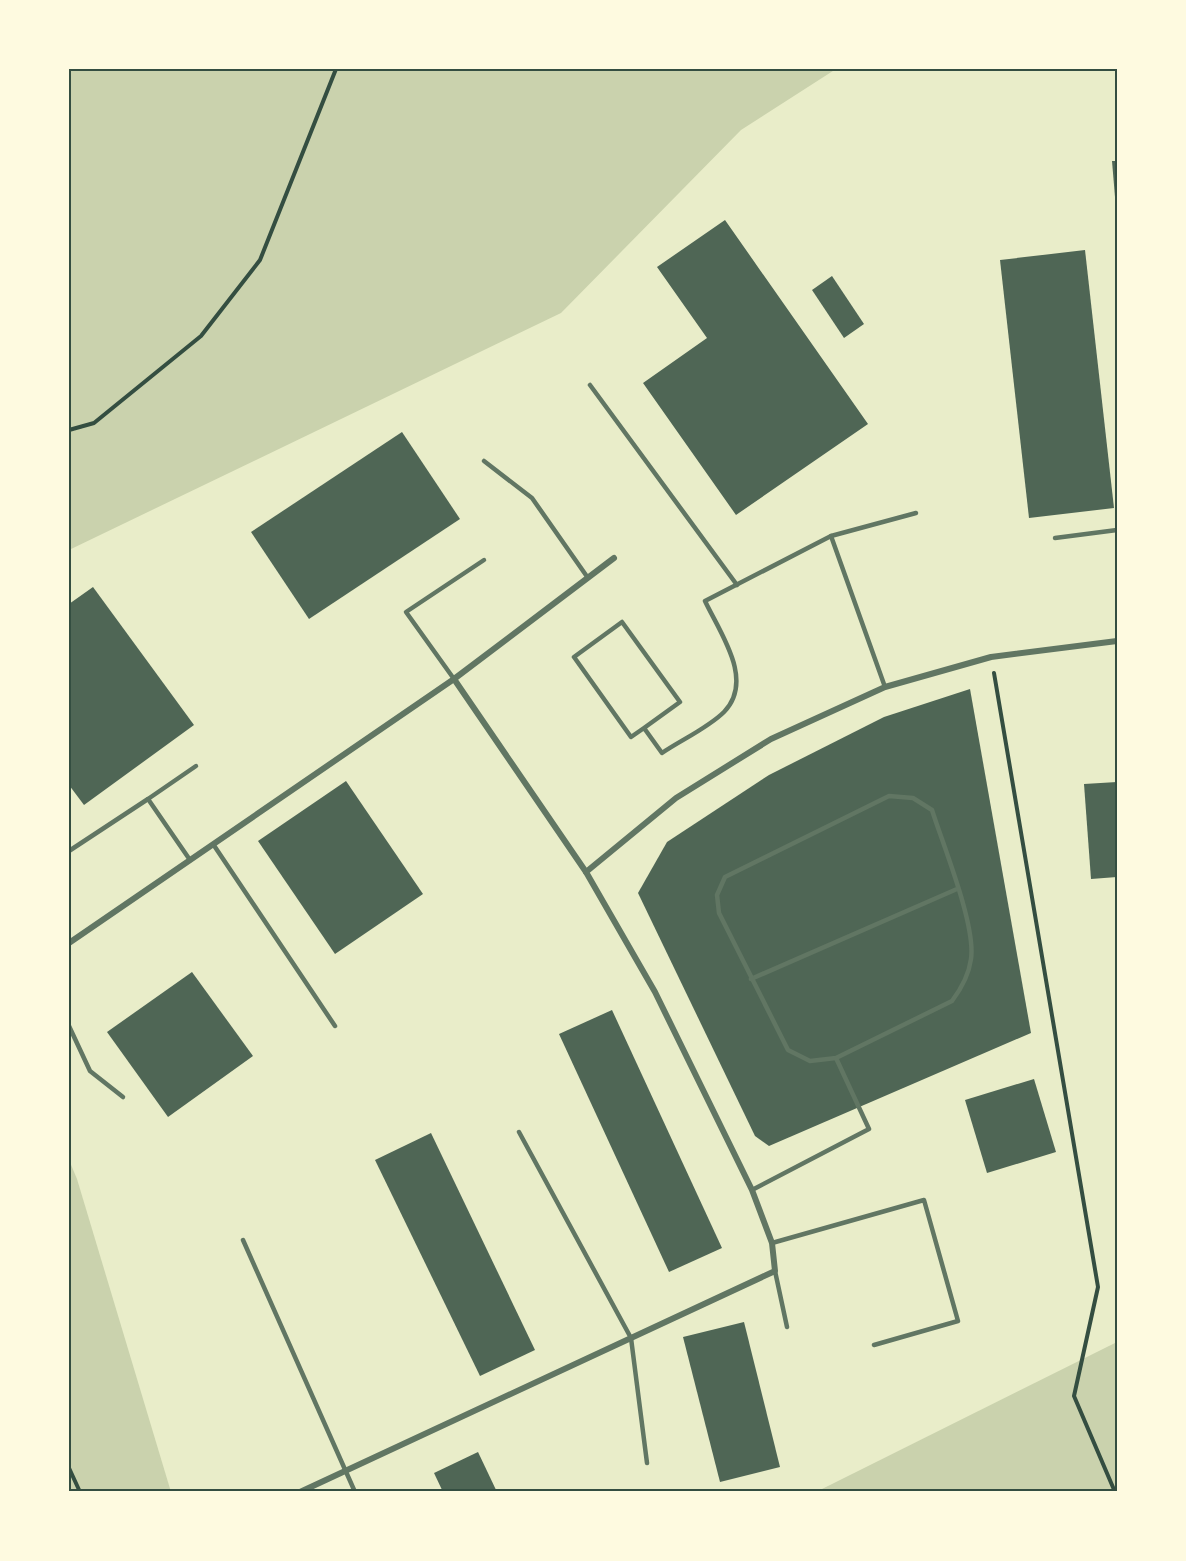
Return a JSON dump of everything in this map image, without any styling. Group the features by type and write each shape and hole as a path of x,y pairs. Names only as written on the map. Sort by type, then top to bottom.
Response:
{"street":[{"path":"69,943 454,679 614,558"},
{"path":"586,872 676,798 771,740 885,687 992,657 1117,641"},
{"path":"300,1492 776,1271 772,1243 752,1190 654,992 586,872 454,679"}],"lane":[{"path":"590,385 737,585"},
{"path":"484,461 532,498 588,578"},
{"path":"644,728 662,753 723,713 733,700 737,686 736,672 705,601 831,536 916,513"},
{"path":"1055,538 1117,530"},
{"path":"831,536 885,687"},
{"path":"454,679 406,612 484,560"},
{"path":"622,622 680,702 644,728 632,736 574,657 622,622"},
{"path":"69,850 196,766"},
{"path":"889,796 913,798 932,810 970,933 971,959 963,985 952,1001 836,1058 810,1061 788,1050 751,978 719,913 717,895 725,877 889,796"},
{"path":"148,799 190,860"},
{"path":"213,844 335,1026"},
{"path":"751,978 957,890"},
{"path":"69,1026 90,1071 123,1097"},
{"path":"752,1190 869,1129 836,1058"},
{"path":"519,1132 631,1338 647,1463"},
{"path":"772,1243 924,1200 958,1321 874,1345"},
{"path":"243,1240 355,1492"},
{"path":"776,1271 787,1327"}],"path":[{"path":"69,430 94,423 201,336 261,260 336,69"},
{"path":"992,657 1098,1287 1074,1396 1115,1492"},
{"path":"69,1468 80,1492"}],"green space":[{"path":"69,69 836,69 741,130 561,313 69,550"},
{"path":"69,1160 77,1179 171,1492 69,1492"},
{"path":"1117,1342 1117,1492 816,1492"}],"building":[{"path":"1112,161 1117,161 1117,197 1115,197"},
{"path":"725,220 868,424 736,515 643,383 707,338 657,267"},
{"path":"1085,250 1114,508 1029,518 1000,260"},
{"path":"832,276 864,324 844,338 812,290"},
{"path":"402,432 460,519 309,619 251,532"},
{"path":"93,587 194,725 84,805 69,785 69,604"},
{"path":"970,689 1031,1033 769,1146 755,1136 638,893 667,842 769,775 884,717"},
{"path":"346,781 423,894 335,954 258,841"},
{"path":"1117,782 1117,877 1091,879 1084,784"},
{"path":"192,972 253,1056 168,1117 107,1032"},
{"path":"612,1010 722,1248 669,1272 559,1034"},
{"path":"1034,1079 1056,1152 987,1173 965,1100"},
{"path":"431,1133 535,1350 480,1376 375,1160"},
{"path":"744,1322 780,1467 720,1482 683,1337"},
{"path":"478,1452 497,1492 443,1492 434,1473"}]}
